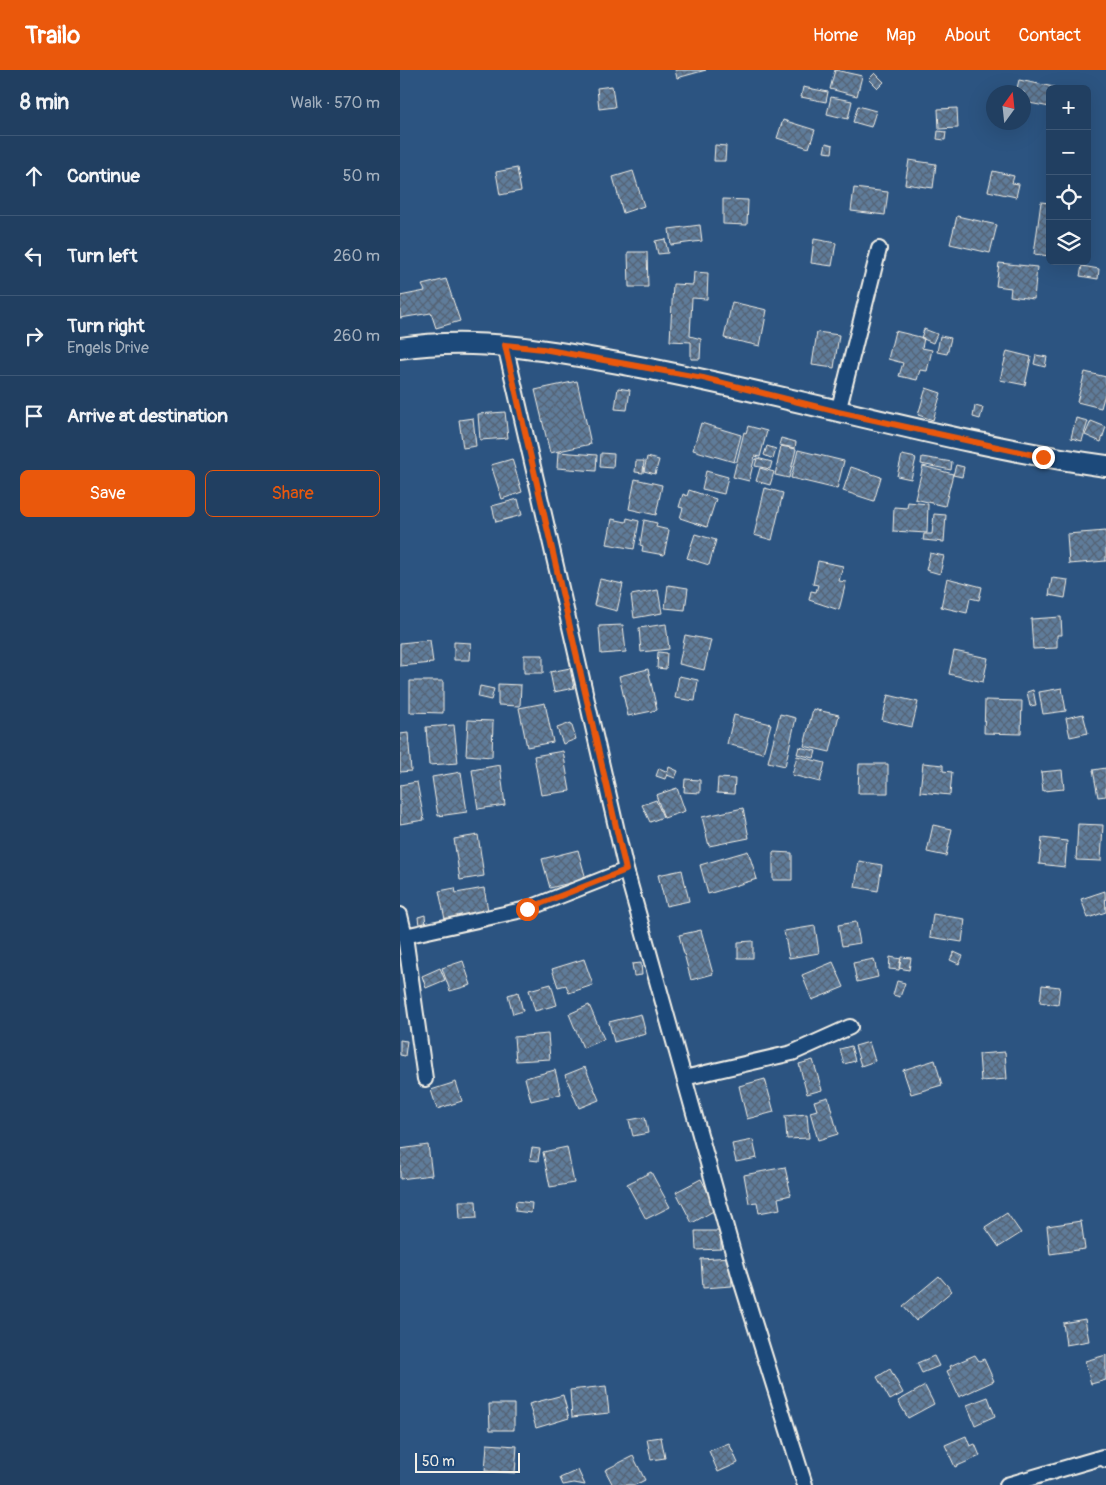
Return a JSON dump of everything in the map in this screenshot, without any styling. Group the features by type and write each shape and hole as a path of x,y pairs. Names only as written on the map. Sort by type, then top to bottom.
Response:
{"street":[{"path":"838,412 879,249"},
{"path":"400,348 456,344 505,345 543,349 703,378 838,412 1043,457 1106,466"},
{"path":"505,345 626,870 740,1274 805,1485"},
{"path":"405,936 527,909 626,870"},
{"path":"400,915 405,936 425,1079"},
{"path":"684,1078 792,1053 850,1027"},
{"path":"1007,1485 1103,1457 1106,1460"}],"building":[{"path":"675,70 706,70 677,78"},
{"path":"835,70 862,76 857,96 830,89"},
{"path":"875,73 884,82 878,88 869,79"},
{"path":"1019,80 1046,85 1046,106 1031,103 1031,85 1018,85"},
{"path":"612,86 615,107 599,109 597,88"},
{"path":"803,87 828,92 826,102 801,97"},
{"path":"831,97 852,101 848,119 827,114"},
{"path":"858,106 876,111 871,127 853,122"},
{"path":"957,108 958,128 939,129 938,109"},
{"path":"783,120 815,130 809,148 777,138"},
{"path":"938,131 946,132 945,140 937,139"},
{"path":"826,143 833,145 832,153 824,152"},
{"path":"715,145 726,146 725,161 714,161"},
{"path":"909,160 936,164 933,188 905,184"},
{"path":"517,168 521,191 500,195 496,172"},
{"path":"633,171 644,206 623,213 613,177"},
{"path":"993,171 1014,176 1012,183 1019,184 1016,197 988,191"},
{"path":"854,188 888,192 885,215 851,211"},
{"path":"723,199 748,200 747,225 723,224"},
{"path":"1041,202 1046,203 1046,256 1034,254"},
{"path":"957,216 997,225 990,253 950,244"},
{"path":"700,225 702,241 671,245 669,229"},
{"path":"665,239 668,253 658,254 655,241"},
{"path":"814,239 836,243 832,266 811,263"},
{"path":"628,252 647,252 648,287 629,287"},
{"path":"999,263 1037,267 1034,299 1010,296 1011,288 996,286"},
{"path":"1082,266 1099,269 1098,279 1080,276"},
{"path":"694,272 708,273 707,299 692,298 690,336 701,339 700,359 691,359 691,342 670,341 673,284 693,285"},
{"path":"446,279 460,321 436,328 431,313 400,318 400,296 425,291 422,285"},
{"path":"732,302 767,310 760,346 724,338"},
{"path":"924,329 937,334 933,343 921,338"},
{"path":"895,331 924,338 922,348 932,350 927,371 920,370 917,380 899,376 903,363 888,359"},
{"path":"817,332 839,335 834,368 812,365"},
{"path":"940,336 951,338 947,354 937,352"},
{"path":"1007,351 1031,357 1025,385 1000,380"},
{"path":"1036,355 1047,357 1045,367 1034,364"},
{"path":"1085,372 1106,377 1106,390 1101,408 1077,402"},
{"path":"577,381 591,444 550,453 535,390"},
{"path":"618,388 630,390 627,410 615,409"},
{"path":"926,388 941,393 933,420 918,415"},
{"path":"975,406 983,408 980,419 973,417"},
{"path":"505,412 508,438 480,440 478,414"},
{"path":"473,418 476,446 463,448 459,420"},
{"path":"1076,418 1088,421 1082,441 1071,438"},
{"path":"1091,421 1106,427 1101,442 1085,435"},
{"path":"701,423 741,435 734,462 693,450"},
{"path":"748,426 767,431 760,457 755,456 749,481 733,477 744,432 746,433"},
{"path":"781,438 796,442 795,448 779,445"},
{"path":"767,446 776,449 773,459 764,455"},
{"path":"781,446 796,449 789,478 775,475"},
{"path":"798,450 844,461 837,489 791,478"},
{"path":"558,452 597,455 596,471 557,468"},
{"path":"601,453 614,454 613,468 600,467"},
{"path":"902,455 916,458 911,479 897,476"},
{"path":"647,457 659,460 655,474 644,471"},
{"path":"922,457 952,462 951,470 921,464"},
{"path":"757,458 772,462 770,469 755,466"},
{"path":"512,459 522,492 502,499 491,465"},
{"path":"636,461 644,461 643,473 635,472"},
{"path":"956,465 964,467 962,477 953,475"},
{"path":"923,466 953,474 945,506 915,499"},
{"path":"851,467 881,477 874,501 843,491"},
{"path":"760,468 774,472 770,485 756,481"},
{"path":"706,471 728,477 724,494 702,489"},
{"path":"635,479 662,485 656,515 629,509"},
{"path":"765,488 783,493 772,540 754,535"},
{"path":"689,490 716,499 707,527 680,518 683,508 679,507 683,494 687,496"},
{"path":"518,499 522,515 496,522 492,506"},
{"path":"908,502 928,504 927,533 893,531 894,507 907,508"},
{"path":"934,514 946,515 944,542 923,540 924,534 932,534"},
{"path":"627,518 639,521 634,549 607,544 612,519 626,522"},
{"path":"644,520 657,523 656,527 669,530 664,555 642,551 643,546 640,545"},
{"path":"1106,531 1106,561 1069,564 1067,534"},
{"path":"695,534 716,540 709,565 687,558"},
{"path":"930,553 944,556 940,574 926,570"},
{"path":"818,561 843,566 839,581 846,582 839,610 809,600 811,591 816,592 818,585 813,584"},
{"path":"947,578 982,587 979,600 970,598 967,613 941,607"},
{"path":"1052,578 1068,580 1065,598 1049,595"},
{"path":"600,579 623,584 617,611 594,605"},
{"path":"668,585 688,588 685,610 665,608"},
{"path":"658,590 662,613 634,618 631,595"},
{"path":"1061,617 1062,635 1057,635 1057,648 1033,649 1031,619"},
{"path":"666,624 669,649 641,652 639,628"},
{"path":"623,625 626,652 601,654 599,626"},
{"path":"685,635 711,640 704,670 679,664"},
{"path":"430,640 433,663 400,666 400,643"},
{"path":"454,642 471,643 470,660 454,660"},
{"path":"954,651 988,658 983,682 949,674"},
{"path":"658,652 667,653 666,669 657,668"},
{"path":"524,655 543,655 543,673 524,673"},
{"path":"570,668 574,688 554,692 550,672"},
{"path":"648,669 657,710 628,716 619,676"},
{"path":"679,676 698,680 695,701 675,698"},
{"path":"410,681 443,681 443,713 410,712"},
{"path":"498,684 521,685 520,706 498,705"},
{"path":"480,686 494,689 491,700 478,697"},
{"path":"1062,688 1066,711 1043,714 1039,692"},
{"path":"1033,690 1036,705 1030,706 1027,692"},
{"path":"888,695 918,702 912,727 882,720"},
{"path":"985,700 1022,701 1021,734 984,733"},
{"path":"545,703 553,742 527,747 519,708"},
{"path":"813,709 839,715 830,752 804,746"},
{"path":"780,714 796,718 785,766 768,762"},
{"path":"1083,714 1088,733 1070,737 1066,718"},
{"path":"734,715 771,724 763,753 727,744"},
{"path":"468,720 493,721 492,757 466,755"},
{"path":"571,723 576,739 563,744 557,728"},
{"path":"454,725 458,763 429,765 426,727"},
{"path":"408,733 411,771 400,772 400,734"},
{"path":"799,747 816,751 814,758 797,754"},
{"path":"563,751 570,791 541,795 534,756"},
{"path":"797,756 825,763 820,782 792,775"},
{"path":"923,763 943,765 943,771 952,772 950,795 920,792"},
{"path":"859,764 888,764 888,793 858,793"},
{"path":"500,765 505,805 478,809 472,770"},
{"path":"669,767 678,771 675,778 667,775"},
{"path":"659,768 668,772 665,779 656,776"},
{"path":"1106,768 1106,796 1098,797 1093,770"},
{"path":"1062,770 1064,789 1043,791 1041,772"},
{"path":"461,772 467,812 438,816 432,777"},
{"path":"718,778 735,779 734,794 717,793"},
{"path":"685,779 700,780 700,793 684,792"},
{"path":"417,782 424,820 400,824 400,785"},
{"path":"677,788 685,811 664,818 656,795"},
{"path":"656,800 663,817 650,822 642,805"},
{"path":"743,808 749,838 709,846 702,817"},
{"path":"1078,824 1103,825 1101,861 1076,860"},
{"path":"933,825 952,829 946,856 927,852"},
{"path":"478,835 484,876 460,880 454,839"},
{"path":"1042,838 1067,841 1065,867 1039,864"},
{"path":"578,850 586,879 550,888 542,859"},
{"path":"748,851 757,879 708,894 700,865"},
{"path":"773,852 792,853 792,880 773,880"},
{"path":"859,861 882,865 878,891 855,887"},
{"path":"682,870 689,901 666,906 658,875"},
{"path":"455,888 456,893 484,888 489,916 446,924 439,891"},
{"path":"1105,891 1106,912 1088,918 1081,899"},
{"path":"933,914 965,919 962,942 930,937"},
{"path":"425,915 426,925 419,926 418,917"},
{"path":"856,922 860,943 842,946 838,925"},
{"path":"815,926 819,953 789,958 784,931"},
{"path":"701,930 713,974 691,980 679,935"},
{"path":"753,941 753,958 738,958 738,942"},
{"path":"954,952 963,956 959,964 950,960"},
{"path":"890,957 901,959 899,970 889,969"},
{"path":"901,957 911,958 909,970 899,968"},
{"path":"584,959 593,985 569,993 566,985 558,987 552,969"},
{"path":"874,959 878,977 857,982 853,963"},
{"path":"463,961 471,985 450,991 442,968"},
{"path":"833,962 844,987 812,1000 802,975"},
{"path":"641,963 642,975 634,976 632,964"},
{"path":"440,968 445,980 426,988 422,976"},
{"path":"897,981 905,983 900,997 893,995"},
{"path":"551,984 557,1005 535,1011 529,990"},
{"path":"1042,985 1060,987 1058,1005 1040,1002"},
{"path":"518,992 523,1011 513,1014 508,995"},
{"path":"589,1005 604,1039 583,1048 569,1014"},
{"path":"641,1014 646,1034 614,1042 609,1022"},
{"path":"548,1034 550,1059 516,1061 514,1037"},
{"path":"400,1040 407,1041 405,1056 400,1055"},
{"path":"869,1042 875,1061 861,1066 855,1046"},
{"path":"851,1046 855,1061 844,1064 840,1049"},
{"path":"1005,1052 1007,1079 981,1081 979,1054"},
{"path":"813,1060 822,1090 807,1094 799,1064"},
{"path":"935,1060 942,1085 911,1094 903,1070"},
{"path":"585,1067 599,1100 579,1108 565,1075"},
{"path":"555,1070 561,1094 531,1101 525,1078"},
{"path":"765,1079 774,1112 747,1119 739,1086"},
{"path":"456,1082 462,1101 437,1109 431,1090"},
{"path":"828,1097 838,1134 818,1140 810,1112 817,1110 814,1101"},
{"path":"807,1114 809,1138 787,1139 785,1116"},
{"path":"645,1117 648,1133 633,1136 629,1120"},
{"path":"753,1140 757,1158 736,1162 732,1144"},
{"path":"428,1145 432,1175 400,1179 400,1149"},
{"path":"567,1147 574,1183 550,1187 543,1152"},
{"path":"532,1148 540,1149 538,1161 530,1160"},
{"path":"785,1167 791,1195 778,1198 780,1209 759,1213 757,1202 749,1203 744,1175"},
{"path":"651,1172 670,1207 646,1219 627,1184"},
{"path":"701,1179 717,1209 692,1223 676,1192"},
{"path":"459,1201 476,1201 477,1218 460,1219"},
{"path":"516,1201 532,1203 531,1213 515,1211"},
{"path":"1007,1213 1021,1233 999,1247 985,1227"},
{"path":"1081,1221 1085,1249 1050,1254 1047,1226"},
{"path":"695,1231 721,1231 721,1249 696,1250"},
{"path":"730,1257 732,1286 703,1288 701,1259"},
{"path":"939,1276 952,1291 916,1321 903,1306"},
{"path":"1085,1319 1089,1341 1066,1345 1063,1323"},
{"path":"975,1355 979,1361 984,1359 994,1381 959,1397 947,1371 951,1369 950,1366"},
{"path":"1106,1355 1106,1380 1091,1384 1085,1361"},
{"path":"934,1356 939,1366 922,1373 917,1363"},
{"path":"890,1369 903,1393 890,1400 877,1377"},
{"path":"606,1386 609,1413 572,1417 570,1390"},
{"path":"925,1386 934,1404 908,1418 898,1401"},
{"path":"563,1395 569,1418 536,1428 529,1404"},
{"path":"988,1397 995,1416 975,1425 967,1405"},
{"path":"489,1404 514,1404 514,1430 490,1430"},
{"path":"966,1436 970,1446 975,1444 980,1456 955,1467 945,1445"},
{"path":"661,1437 665,1458 651,1460 647,1439"},
{"path":"729,1443 738,1463 718,1472 709,1451"},
{"path":"487,1444 517,1446 515,1473 485,1471"},
{"path":"633,1456 645,1480 635,1485 613,1485 605,1470"},
{"path":"578,1470 585,1485 574,1483 563,1485 560,1478"}],"route":[{"path":"527,909 626,870 505,345 543,349 703,378 838,412 1043,457"}]}
